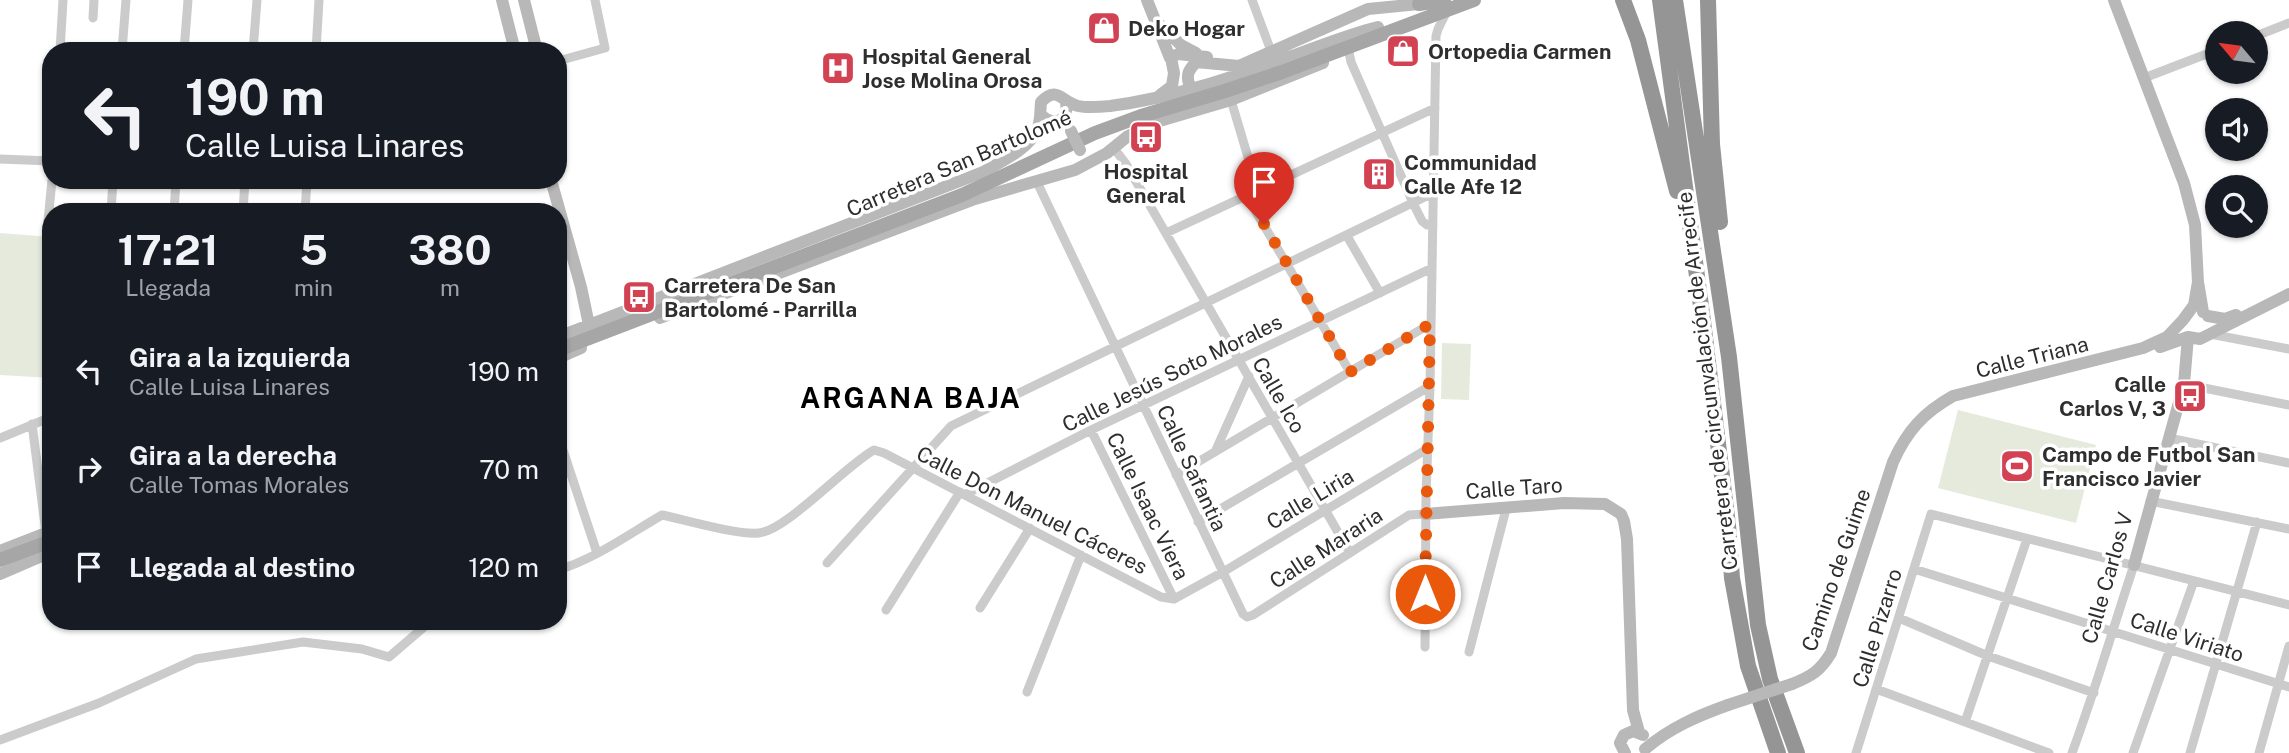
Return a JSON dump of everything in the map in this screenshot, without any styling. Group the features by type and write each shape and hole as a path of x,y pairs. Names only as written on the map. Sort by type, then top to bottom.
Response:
{"highway":[{"path":"1623,0 1638,40 1672,165 1703,321"},
{"name":"Carretera de circunvalación de Arrecife","path":"1660,0 1703,321 1732,578 1748,666 1778,753"},
{"name":"Carretera de circunvalación de Arrecife","path":"1675,0 1729,357 1758,625 1770,679 1797,753"},
{"path":"1708,0 1712,144 1729,309 1729,357"}],"main road":[{"name":"Carretera San Bartolomé","path":"567,342 961,190 1140,111 1268,72 1365,35 1378,27 1446,5 1474,0"},
{"path":"1413,2 1446,5"},
{"name":"Carretera San Bartolomé","path":"567,347 962,195 1095,133 1282,72 1410,26 1446,5"},
{"path":"0,562 42,541"}],"street":[{"path":"61,42 63,0"},
{"path":"93,18 94,0"},
{"path":"123,42 126,0"},
{"path":"185,42 188,0"},
{"path":"254,42 257,0"},
{"path":"317,42 319,0"},
{"path":"502,0 514,42"},
{"path":"524,0 535,42"},
{"path":"567,59 606,48 595,0"},
{"path":"1147,0 1174,73 1172,86 1157,97"},
{"path":"1252,0 1267,52"},
{"path":"2114,0 2187,193 2195,225 2198,282 2205,314 2211,324 2199,337"},
{"path":"1171,61 1197,58 1239,66 1368,9 1413,2"},
{"path":"1425,647 1425,514 1436,36 1446,5"},
{"path":"1156,20 1197,58"},
{"path":"2268,31 2289,23"},
{"path":"1350,372 1252,205 1258,191 1231,100 1410,26"},
{"name":"Carretera San Bartolomé","path":"1066,102 1079,107 1111,106 1157,97 1378,27"},
{"path":"1349,52 1413,204 1422,221 1433,225"},
{"path":"2144,78 2205,55"},
{"path":"1194,86 1187,77 1197,58"},
{"path":"1171,61 1194,86"},
{"path":"1048,96 1062,96 1066,102 1068,111 1063,119 1056,122 1047,121 1041,115 1041,102 1048,96"},
{"name":"Carretera San Bartolomé","path":"567,355 975,199 1075,170 1156,122 1231,100"},
{"path":"1166,233 1435,108"},
{"name":"Carretera San Bartolomé","path":"567,334 968,179 1002,161 1032,138 1041,115"},
{"path":"1063,119 1087,163"},
{"name":"Calle Ico","path":"1113,147 1166,233 1350,553"},
{"path":"0,159 42,161"},
{"name":"Calle Safantia","path":"1036,180 1198,522 1243,614 1247,617"},
{"path":"827,563 951,426 1433,193"},
{"path":"1347,236 1380,293"},
{"path":"567,259 597,311 604,314 627,310"},
{"name":"Calle Jesús Soto Morales","path":"963,493 1432,268"},
{"path":"2143,348 2167,337 2185,317 2194,305 2198,282"},
{"path":"581,287 589,325"},
{"path":"2143,348 2158,348 2199,337 2289,294"},
{"path":"2257,309 2225,319 2194,311 2185,317 2182,329 2199,337 2289,349"},
{"path":"1176,475 1430,324"},
{"name":"Calle Carlos V","path":"2073,753 2134,565 2185,378 2199,337"},
{"name":"Calle Triana","path":"1933,407 1953,396 2143,348"},
{"path":"2158,348 2176,356 2185,378 2289,405"},
{"path":"1215,452 1248,376"},
{"path":"1198,522 1430,386"},
{"name":"Camino de Guime","path":"1644,751 1661,735 1692,718 1810,677 1823,667 1832,653 1901,443 1933,407"},
{"path":"0,438 42,420"},
{"path":"32,424 42,487"},
{"name":"Calle Isaac Viera","path":"1091,430 1174,598"},
{"path":"2169,438 2289,463"},
{"name":"Calle Liria","path":"1174,598 1223,572 1427,449"},
{"name":"Calle Don Manuel Cáceres","path":"597,553 662,515 761,533 788,518 874,450 963,493 1161,597 1174,598"},
{"path":"567,462 597,553 567,567"},
{"path":"886,610 963,493"},
{"path":"2150,501 2289,529"},
{"name":"Calle Taro","path":"1425,514 1564,503 1605,504 1621,514 1627,539 1633,710"},
{"path":"1469,652 1506,509"},
{"name":"Calle Mararia","path":"1247,617 1409,515 1425,514"},
{"name":"Calle Pizarro","path":"1856,753 1931,514 2027,539"},
{"path":"2190,753 2257,522"},
{"path":"980,608 1030,528"},
{"path":"0,551 42,539"},
{"path":"1965,722 2027,539 2289,605"},
{"path":"1027,692 1081,555"},
{"path":"0,574 42,556"},
{"name":"Calle Viriato","path":"1914,569 2289,687"},
{"path":"2133,753 2194,581"},
{"path":"1899,618 1988,656 2094,693"},
{"path":"0,740 99,703 196,659 303,642 362,649 389,657 420,630"},
{"path":"2259,753 2289,646"},
{"path":"1876,689 2049,753"},
{"path":"1633,710 1640,733 1646,739 1644,751"},
{"path":"1622,747 1633,710"},
{"path":"1622,747 1633,731 1661,735"}],"shaded area":[{"path":"0,233 42,236 42,377 0,375"},
{"path":"1442,343 1471,344 1469,400 1441,399"},
{"name":"Campo de Futbol San Francisco Javier","path":"1958,410 2096,445 2076,523 1938,488"}],"place":[{"name":"Deko Hogar","path":"1104,28"},
{"name":"Ortopedia Carmen","path":"1403,51"},
{"name":"Hospital General Jose Molina Orosa","path":"838,68"},
{"name":"Hospital General","path":"1146,137"},
{"name":"Communidad Calle Afe 12","path":"1379,174"},
{"name":"Carretera De San Bartolomé - Parrilla","path":"639,297"},
{"name":"Calle Carlos V, 3","path":"2190,396"},
{"name":"Campo de Futbol San Francisco Javier","path":"2017,466"}],"district":[{"name":"ARGANA BAJA","path":"911,397"}],"route":[{"path":"1264,224 1350,372 1430,324 1425,594"}]}
